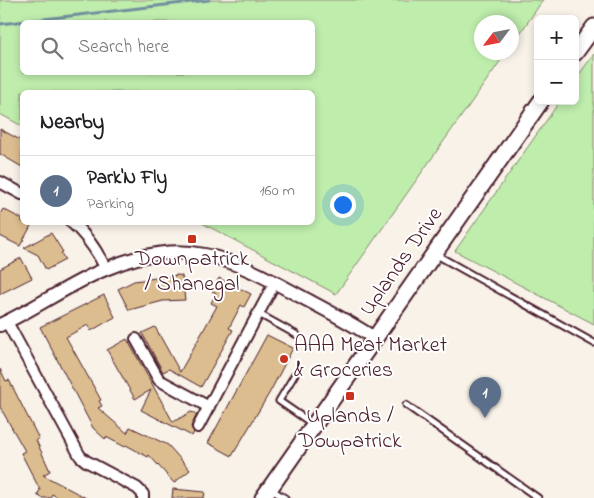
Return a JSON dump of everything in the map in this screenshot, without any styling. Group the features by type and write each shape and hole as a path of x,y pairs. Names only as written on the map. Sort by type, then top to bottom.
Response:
{"main road":[{"path":"579,48 594,27"},
{"name":"Uplands Drive","path":"266,493 538,105"}],"street":[{"path":"0,182 20,193"},
{"path":"75,225 98,251 106,268"},
{"path":"143,498 137,488 80,456 3,323 106,268 136,258 159,254 200,253 232,262 275,282 374,338"},
{"path":"198,427 275,282"},
{"path":"136,339 159,380 209,407"}],"lane":[{"path":"435,253 594,343"},
{"path":"259,314 297,335"},
{"path":"295,374 279,402 314,425"},
{"path":"406,405 538,498"},
{"path":"266,493 285,498"}],"green space":[{"path":"0,0 543,0 519,35 519,15 474,15 474,60 501,60 336,294 206,225 315,225 315,90 20,90 20,125 0,114"},
{"path":"594,54 594,324 455,251 557,105 579,105 579,75"}],"building":[{"path":"0,129 20,140 20,166 0,154"},
{"path":"3,209 20,218 20,225 31,225 20,246 0,236 0,214"},
{"path":"51,233 63,252 61,253 65,260 46,270 38,255 24,248"},
{"path":"21,258 32,278 0,294 0,269"},
{"path":"182,276 185,300 163,301 129,310 118,289 134,281"},
{"path":"219,278 251,294 244,307 241,305 229,328 233,330 201,387 169,369 163,372 142,333 155,327 180,372 217,306 211,303 216,293 212,291"},
{"path":"104,295 115,317 91,331 88,325 66,337 101,400 99,401 102,406 98,408 127,433 130,427 168,445 190,470 174,483 149,455 148,457 106,437 105,439 93,428 40,327"},
{"path":"267,335 293,348 270,392 232,456 208,443"},
{"path":"127,339 173,422 191,412 197,414 191,427 194,432 192,436 141,410 151,390 135,399 107,350"},
{"path":"0,369 6,381 9,380 39,439 36,440 50,471 43,475 86,498 59,498 52,494 50,498 42,498 37,495 40,490 21,453 25,451 0,407"},
{"path":"173,489 205,492 204,498 172,498"}],"waterway":[{"path":"35,20 209,0"},
{"path":"0,24 20,22"}],"place":[{"name":"Downpatrick / Shanegal","path":"192,239"},
{"name":"AAA Meat Market & Groceries","path":"284,359"},
{"name":"Uplands / Dowpatrick","path":"350,396"},
{"name":"Park'N Fly","path":"485,418"}]}
